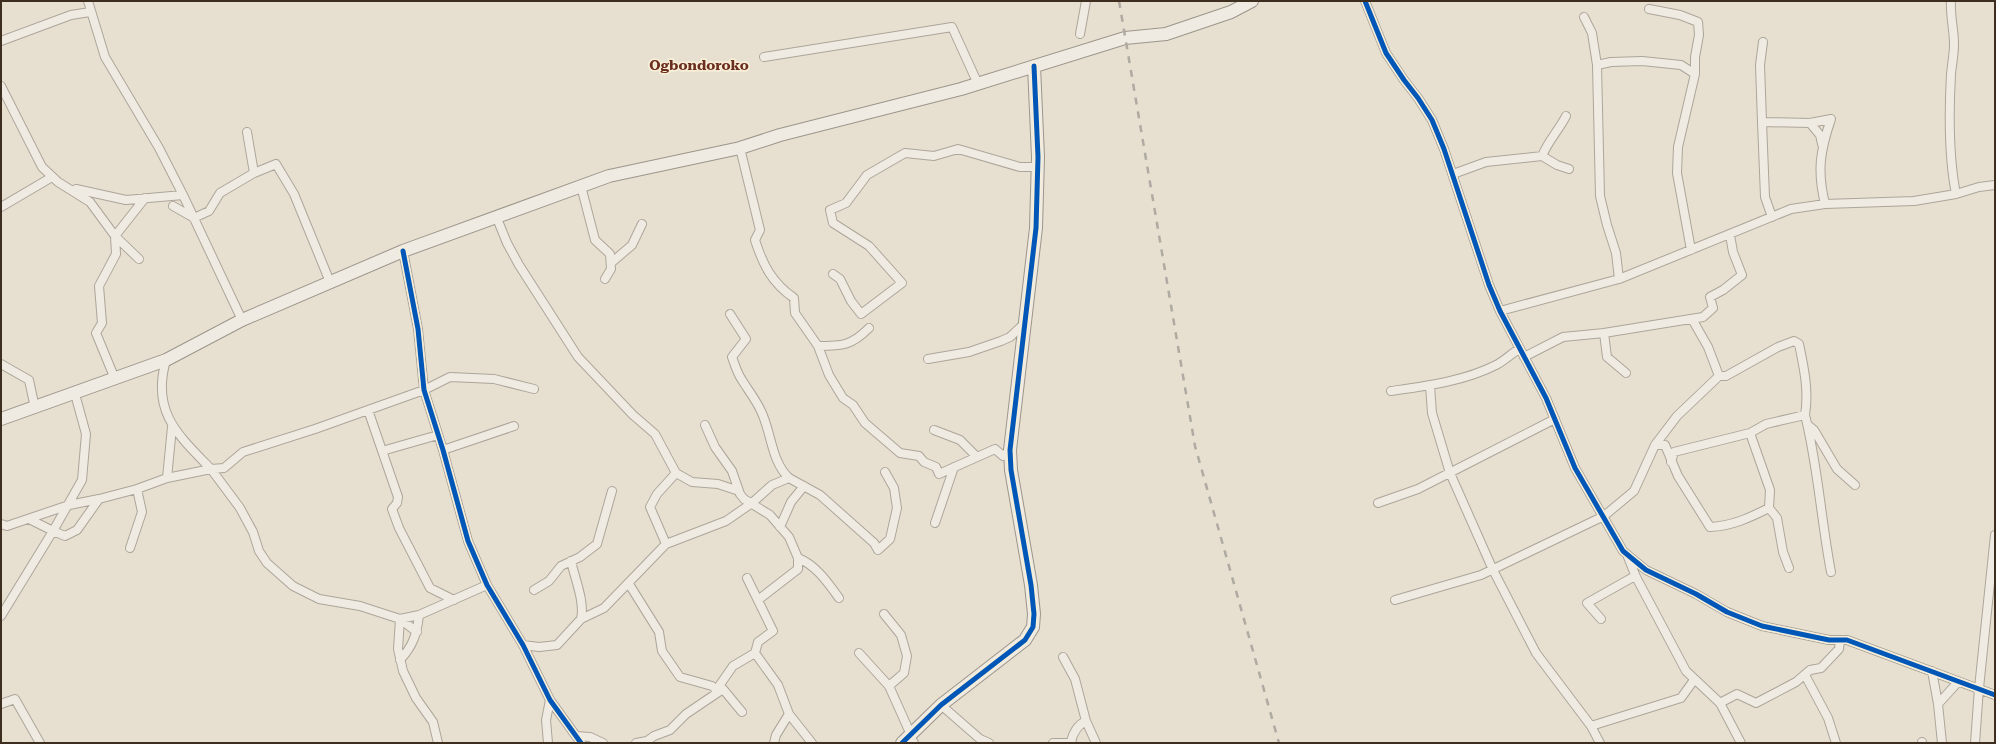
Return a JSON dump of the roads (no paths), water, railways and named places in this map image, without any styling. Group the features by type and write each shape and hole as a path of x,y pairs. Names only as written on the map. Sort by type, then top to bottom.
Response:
{"main road":[{"path":"1,420 166,360 242,320 403,251 609,176 740,148 780,135 978,84 1125,38 1166,34 1231,12 1252,1"},
{"path":"909,739 941,705 1025,640 1033,627 1034,614 1031,585 1011,470 1010,450 1036,228 1038,167 1034,66"}],"street":[{"path":"88,1 90,12 105,57 159,148 242,320"},
{"path":"1080,34 1086,1"},
{"path":"1365,1 1386,53 1432,120 1453,174 1489,285 1500,311 1546,398 1575,468 1623,551 1646,570 1696,594 1727,612 1762,626 1815,637 1847,640 1995,695"},
{"path":"1951,1 1950,13 1954,43 1951,75 1952,148 1956,194"},
{"path":"1649,8 1680,14 1698,22 1699,36 1695,57 1694,74 1678,147 1677,173 1691,250"},
{"path":"1,42 71,15 90,12"},
{"path":"1584,17 1592,33 1597,65 1600,196 1607,225 1616,252 1619,279"},
{"path":"764,57 952,27 978,84"},
{"path":"1763,42 1760,65 1765,197 1772,217"},
{"path":"1597,65 1612,62 1642,61 1681,65 1694,74"},
{"path":"1,86 39,162 52,177 90,202 115,236 139,259"},
{"path":"1542,156 1548,142 1566,116"},
{"path":"1762,122 1810,123 1831,119 1822,144 1819,162 1821,186 1825,204"},
{"path":"1810,123 1820,135 1822,144"},
{"path":"247,132 254,173"},
{"path":"740,148 760,230 755,240 760,256 772,279 782,290 794,298 795,313 818,346 829,375 843,398 853,405 865,424 900,453 919,456 924,462 936,467 939,474 995,448 1003,456 1010,450"},
{"path":"833,274 840,279 851,301 861,314 902,283 869,246 832,223 830,210 846,202 867,175 905,152 934,156 958,149 1020,167 1038,167"},
{"path":"1453,174 1486,162 1542,156 1556,165 1569,169"},
{"path":"194,218 209,211 220,193 254,173 276,164 294,194 330,282"},
{"path":"1,207 52,177"},
{"path":"1500,311 1619,279 1791,209 1825,204 1914,201 1956,194 1979,187 1995,185"},
{"path":"581,186 595,240 610,254 611,269 605,279"},
{"path":"68,187 126,200 183,195"},
{"path":"115,379 96,333 102,323 99,286 116,254 115,236 145,198"},
{"path":"173,206 194,218"},
{"path":"496,216 507,243 519,265 578,357 633,415 654,434 676,473 692,482 718,484 740,491"},
{"path":"611,263 632,245 642,224"},
{"path":"1524,357 1563,336 1604,333 1703,317 1713,308 1710,297 1742,275 1733,252 1730,234"},
{"path":"403,251 418,329 424,390 443,450 468,541 486,585 523,645 550,700 578,740 590,737 603,743"},
{"path":"730,314 746,339 732,357 741,379 761,410 771,435 774,454 781,470 789,478 820,495 874,543 878,550 890,539 897,508 894,488 885,472"},
{"path":"1692,319 1708,347 1719,376"},
{"path":"928,359 968,352 1001,341 1010,337 1025,323"},
{"path":"818,346 838,346 857,340 869,328"},
{"path":"1604,333 1607,357 1626,373"},
{"path":"1395,600 1481,575 1604,516 1634,490 1655,445 1677,416 1719,376 1726,376 1778,347 1794,341 1799,344 1804,368 1807,400 1805,415 1816,463 1824,534 1831,572"},
{"path":"1391,391 1430,386 1496,365 1519,349"},
{"path":"166,360 161,380 161,394 172,427 167,478"},
{"path":"1,364 29,380 35,408"},
{"path":"1,524 7,526 69,505 137,489 167,478 211,469 224,468 243,452 424,390 450,377 494,379 534,389"},
{"path":"1430,386 1432,413 1450,473 1493,569 1536,653 1591,726 1600,743"},
{"path":"1,616 69,505 82,480 86,434 75,394"},
{"path":"368,410 398,497 398,503 392,508 399,528 430,588 454,600"},
{"path":"1670,462 1674,452 1750,433 1766,424 1805,415"},
{"path":"1378,503 1418,489 1555,419"},
{"path":"705,425 715,447 732,471 744,499 770,515 789,537 798,558 798,569 758,600"},
{"path":"1808,425 1814,430 1837,469 1855,485"},
{"path":"443,450 514,426"},
{"path":"172,427 211,469 240,508 253,532 259,551 267,563 280,576 293,586 319,599 360,606 400,619 417,632"},
{"path":"934,430 960,440 976,456"},
{"path":"1750,433 1770,490 1769,508 1777,518 1783,552 1789,568"},
{"path":"382,451 438,435"},
{"path":"1655,445 1664,445 1670,462 1710,527 1722,526 1745,520 1769,508"},
{"path":"935,523 954,467"},
{"path":"666,544 650,506 656,494 676,473"},
{"path":"523,645 539,647 557,645 582,620 604,608 666,544 726,521 752,503 772,485 789,478"},
{"path":"780,527 791,502 804,486"},
{"path":"130,548 142,512 137,489"},
{"path":"534,590 549,581 561,566 580,557 597,544 612,491"},
{"path":"29,519 65,536 77,530 99,499"},
{"path":"1975,743 1979,688 1995,535"},
{"path":"1628,556 1635,576 1686,671 1720,703 1741,743"},
{"path":"798,558 804,560 819,573 840,598"},
{"path":"571,561 580,600 582,620"},
{"path":"1601,619 1587,603 1635,576"},
{"path":"720,690 719,686 734,666 755,653 758,642 773,631 747,578"},
{"path":"628,584 659,632 662,651 680,677 712,686 720,690 742,712"},
{"path":"400,619 419,615 486,585"},
{"path":"884,614 901,635 907,656 904,673 889,686"},
{"path":"400,660 413,645 417,632 419,615"},
{"path":"400,619 398,649 403,671 416,698 433,722 438,743"},
{"path":"1720,703 1737,694 1756,703 1796,682 1810,670 1821,668 1839,649 1840,640"},
{"path":"755,653 778,684 789,714 812,743"},
{"path":"859,653 889,686 909,739"},
{"path":"1063,657 1075,679 1086,721 1096,743"},
{"path":"1932,671 1938,704 1942,743"},
{"path":"1805,675 1828,718 1836,743"},
{"path":"1591,726 1681,698 1694,680"},
{"path":"1938,704 1958,682"},
{"path":"636,743 647,741 654,736 670,730 686,714 720,690"},
{"path":"1,704 15,699 40,743"},
{"path":"548,743 546,720 550,700"},
{"path":"941,705 980,739 989,743"},
{"path":"774,743 776,736 789,714"},
{"path":"1052,743 1071,743 1073,733 1081,723 1086,721"}],"railway":[{"path":"1119,1 1195,446 1279,743"}],"district":[{"name":"Ogbondoroko","path":"699,65"}]}
